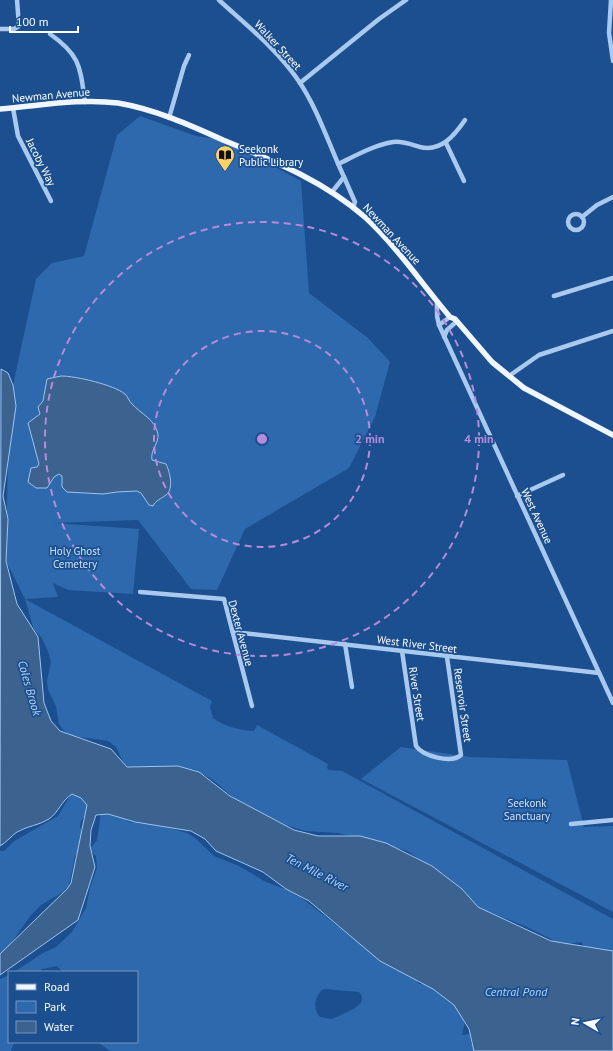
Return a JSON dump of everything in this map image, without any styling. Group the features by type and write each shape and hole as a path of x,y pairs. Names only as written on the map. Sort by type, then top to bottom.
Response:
{"main road":[{"name":"Newman Avenue","path":"0,109 84,102 117,103 142,108 310,178 354,208 386,240 450,317 492,362 524,388 613,435"}],"street":[{"path":"0,29 14,29 19,26 17,0"},
{"name":"Walker Street","path":"219,0 273,50 300,83 355,202 354,208"},
{"path":"300,83 379,19 406,0"},
{"path":"611,0 609,33 613,61"},
{"path":"50,34 69,49 76,59 80,70 84,102"},
{"path":"169,118 184,66 189,55"},
{"name":"Jacoby Way","path":"13,108 20,142 51,201"},
{"path":"338,164 388,143 406,142 428,148 446,143 465,120"},
{"path":"446,143 464,181"},
{"path":"332,192 344,177"},
{"path":"582,217 597,205 613,197"},
{"path":"554,296 613,278"},
{"name":"West Avenue","path":"437,302 436,316 439,326 613,704"},
{"path":"439,326 450,317"},
{"path":"444,337 447,330 456,322"},
{"path":"509,376 539,355 613,331"},
{"path":"518,496 563,475"},
{"name":"Dexter Avenue","path":"140,592 224,598 252,706"},
{"name":"West River Street","path":"233,632 600,673"},
{"path":"345,644 352,687"},
{"name":"River Street","path":"402,651 415,740 418,750 431,755 452,758 461,754"},
{"name":"Reservoir Street","path":"448,657 461,754"},
{"path":"571,824 613,820"}],"green space":[{"name":"Holy Ghost Cemetery","path":"140,116 196,136 225,140 301,181 309,293 368,338 390,362 375,417 349,468 245,529 217,590 191,589 138,520 53,523 139,529 133,594 68,590 53,583 58,597 25,599 6,561 8,454 13,385 36,279 52,263 84,256 117,135"},
{"path":"25,599 212,701 210,707 213,718 217,721 233,728 249,731 254,731 257,725 328,764 327,768 329,770 342,771 613,919 613,957 587,950 581,942 557,946 551,939 527,927 475,906 444,874 436,872 408,851 338,833 305,831 286,825 241,804 213,780 194,769 131,768 124,764 116,747 108,741 73,736 64,731 59,724 56,706 48,690 47,681 51,662 49,654 42,638 34,630"},
{"name":"Seekonk Sanctuary","path":"401,747 470,757 567,760 584,827 613,826 613,912 361,779"},
{"path":"71,794 77,794 87,800 88,811 81,821 80,826 84,841 75,856 69,885 63,892 41,905 31,915 7,949 0,954 0,851 4,851 14,841 58,816"},
{"path":"101,812 112,813 129,822 162,826 187,833 195,838 214,856 239,866 266,882 290,891 300,897 352,937 413,977 419,984 436,984 466,1017 462,1035 470,1034 471,1043 478,1051 110,1051 98,1043 138,1043 138,971 62,971 57,966 42,969 41,971 16,971 43,953 56,947 72,932 86,908 90,888 97,868 96,856 89,850 97,840","holes":["324,989 359,992 362,996 361,1003 354,1009 332,1019 320,1017 316,1010 315,1006 318,994"]},
{"path":"8,975 8,1043 14,1043 11,1051 0,1051 0,979"}],"water":[{"name":"Central Pond","path":"1,369 8,373 13,385 16,406 3,496 8,519 6,561 17,604 38,637 44,703 51,721 60,731 111,749 127,767 178,766 199,772 230,796 294,830 318,836 360,836 386,843 432,866 462,889 478,907 551,941 613,951 613,1051 474,1051 469,1029 454,1005 433,989 380,961 309,901 286,889 263,872 216,851 205,839 191,831 135,822 108,814 96,815 91,830 90,846 95,867 78,920 0,975 0,954 67,889 71,883 87,805 81,798 72,794 49,819 17,832 0,846"},
{"path":"61,376 94,382 120,391 125,394 132,404 154,424 158,438 152,453 152,460 166,464 169,471 171,485 166,495 157,501 153,506 149,505 141,493 137,491 103,494 67,492 62,487 62,476 59,474 54,477 47,488 36,488 28,482 31,468 37,467 39,464 28,423 40,414 38,407 43,401 47,379"}],"place":[{"name":"Seekonk Public Library","path":"225,172"}],"water label":[{"name":"Coles Brook","path":"30,688"},
{"name":"Ten Mile River","path":"317,872"}]}
